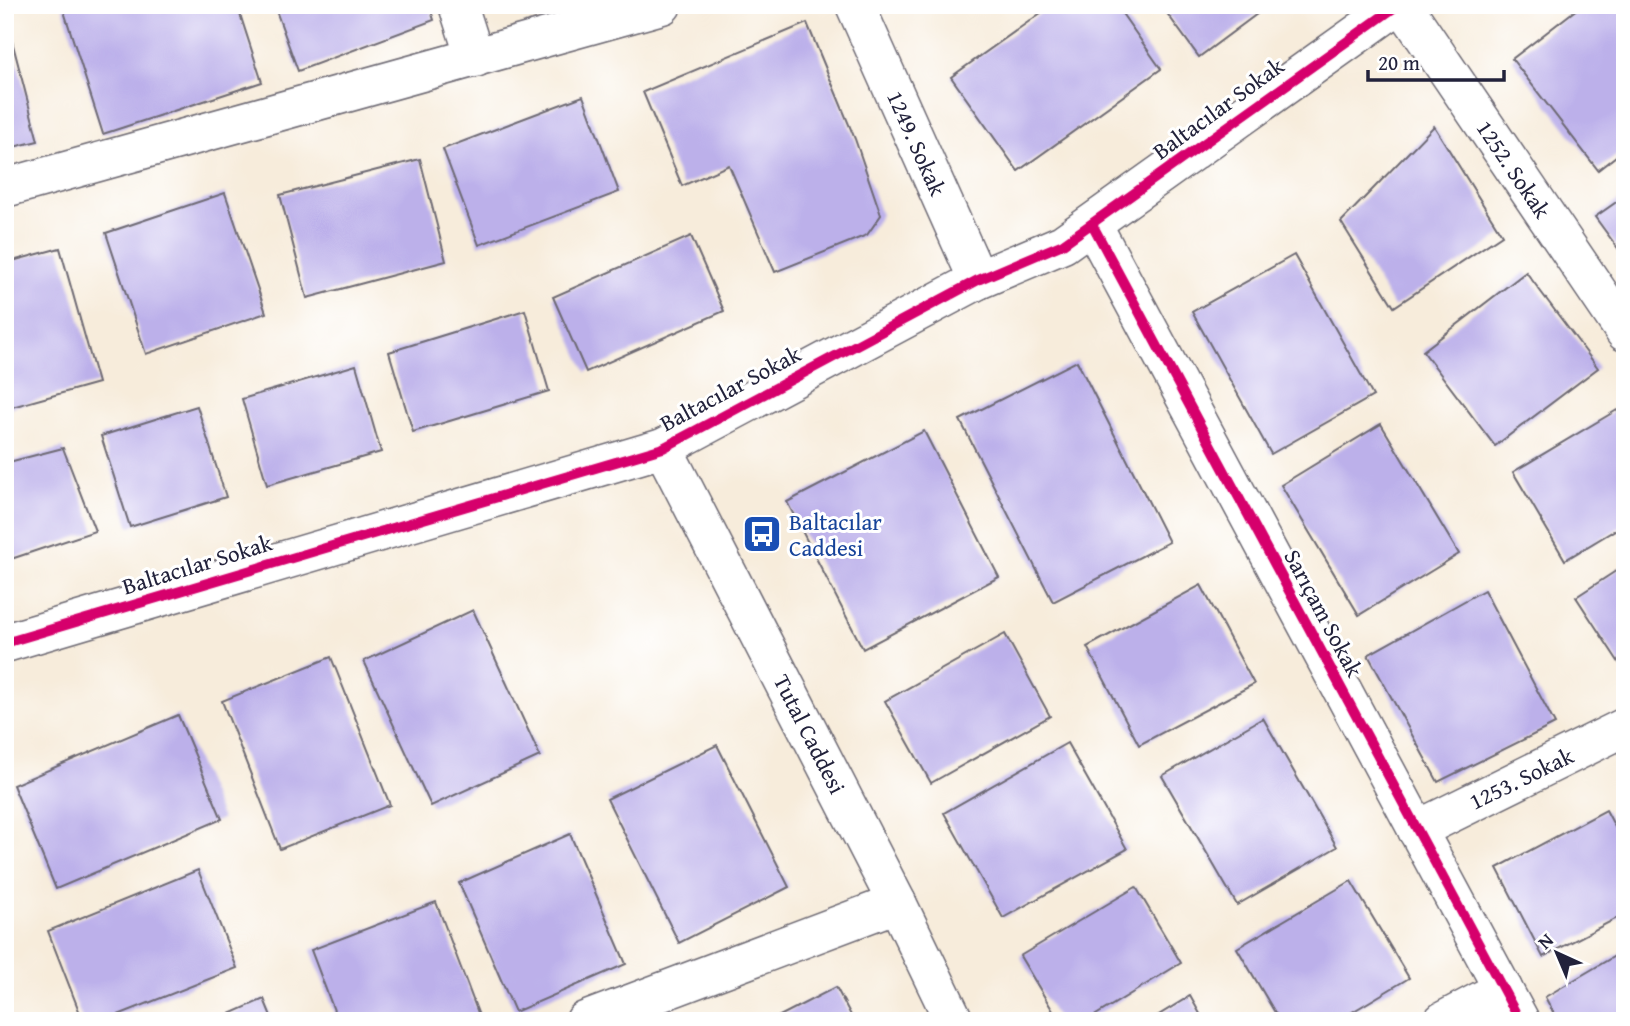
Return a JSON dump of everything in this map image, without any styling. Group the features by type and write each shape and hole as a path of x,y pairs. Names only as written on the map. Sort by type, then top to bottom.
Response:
{"street":[{"path":"458,5 475,58"},
{"path":"5,188 662,5"},
{"name":"1249. Sokak","path":"855,5 978,280"},
{"name":"Baltacılar Sokak","path":"5,643 663,448 978,280 1063,244 1401,5"},
{"name":"1252. Sokak","path":"1401,5 1625,332"},
{"name":"Sarıçam Sokak","path":"1092,224 1511,1005"},
{"name":"Tutal Caddesi","path":"663,448 897,903 954,1021"},
{"name":"1253. Sokak","path":"1417,830 1625,727"},
{"path":"585,1021 897,903"},
{"path":"1443,1021 1511,1005"}],"building":[{"path":"62,5 237,5 262,82 103,134"},
{"path":"274,5 429,5 434,20 298,71"},
{"path":"1052,5 1116,5 1161,69 1018,171 951,77"},
{"path":"1161,5 1269,5 1199,57"},
{"path":"1582,5 1625,5 1625,149 1598,170 1512,59"},
{"path":"5,14 38,141 5,149"},
{"path":"807,23 855,139 881,215 867,235 775,272 729,165 682,186 643,92"},
{"path":"583,96 619,192 479,245 443,149"},
{"path":"1434,126 1502,235 1394,307 1341,222"},
{"path":"420,159 446,261 307,298 280,195"},
{"path":"225,193 266,313 146,354 106,233"},
{"path":"1625,196 1625,258 1595,217"},
{"path":"691,236 724,311 586,372 553,297"},
{"path":"60,248 98,383 5,409 5,263"},
{"path":"1294,255 1373,396 1271,454 1192,312"},
{"path":"1526,272 1598,368 1495,446 1423,351"},
{"path":"525,310 549,391 413,432 389,352"},
{"path":"1077,361 1169,542 1053,602 960,420"},
{"path":"356,365 381,452 267,485 242,399"},
{"path":"197,406 226,497 130,527 101,436"},
{"path":"1617,410 1625,423 1625,524 1565,560 1513,472"},
{"path":"1381,424 1459,554 1359,615 1281,485"},
{"path":"924,431 999,577 863,649 787,502"},
{"path":"63,448 95,531 5,561 5,463"},
{"path":"1625,565 1625,672 1576,597"},
{"path":"1201,585 1254,684 1139,745 1087,647"},
{"path":"1484,590 1555,724 1438,782 1368,655"},
{"path":"473,610 540,756 431,806 364,661"},
{"path":"1005,634 1050,716 931,783 885,701"},
{"path":"331,657 390,805 280,849 222,701"},
{"path":"178,715 222,819 56,889 13,785"},
{"path":"1263,718 1337,847 1237,905 1162,776"},
{"path":"1067,743 1127,849 1003,918 944,813"},
{"path":"717,745 789,887 679,943 607,799"},
{"path":"1606,810 1625,846 1625,914 1543,957 1497,868"},
{"path":"570,834 626,964 515,1012 459,883"},
{"path":"198,870 237,968 103,1021 83,1021 48,931"},
{"path":"1351,881 1409,978 1337,1021 1280,1021 1237,948"},
{"path":"1136,887 1181,963 1086,1021 1059,1021 1020,956"},
{"path":"436,902 481,1021 338,1021 311,950"},
{"path":"1625,950 1625,1021 1558,1021 1545,997"},
{"path":"836,987 854,1021 770,1021"},
{"path":"1190,996 1204,1021 1149,1021"},
{"path":"264,999 273,1021 214,1021"}],"cycle path":[{"path":"5,643 663,448 978,280 1063,244 1398,5"},
{"path":"1092,224 1520,1021"}],"place":[{"name":"Baltacılar Caddesi","path":"762,534"}]}
